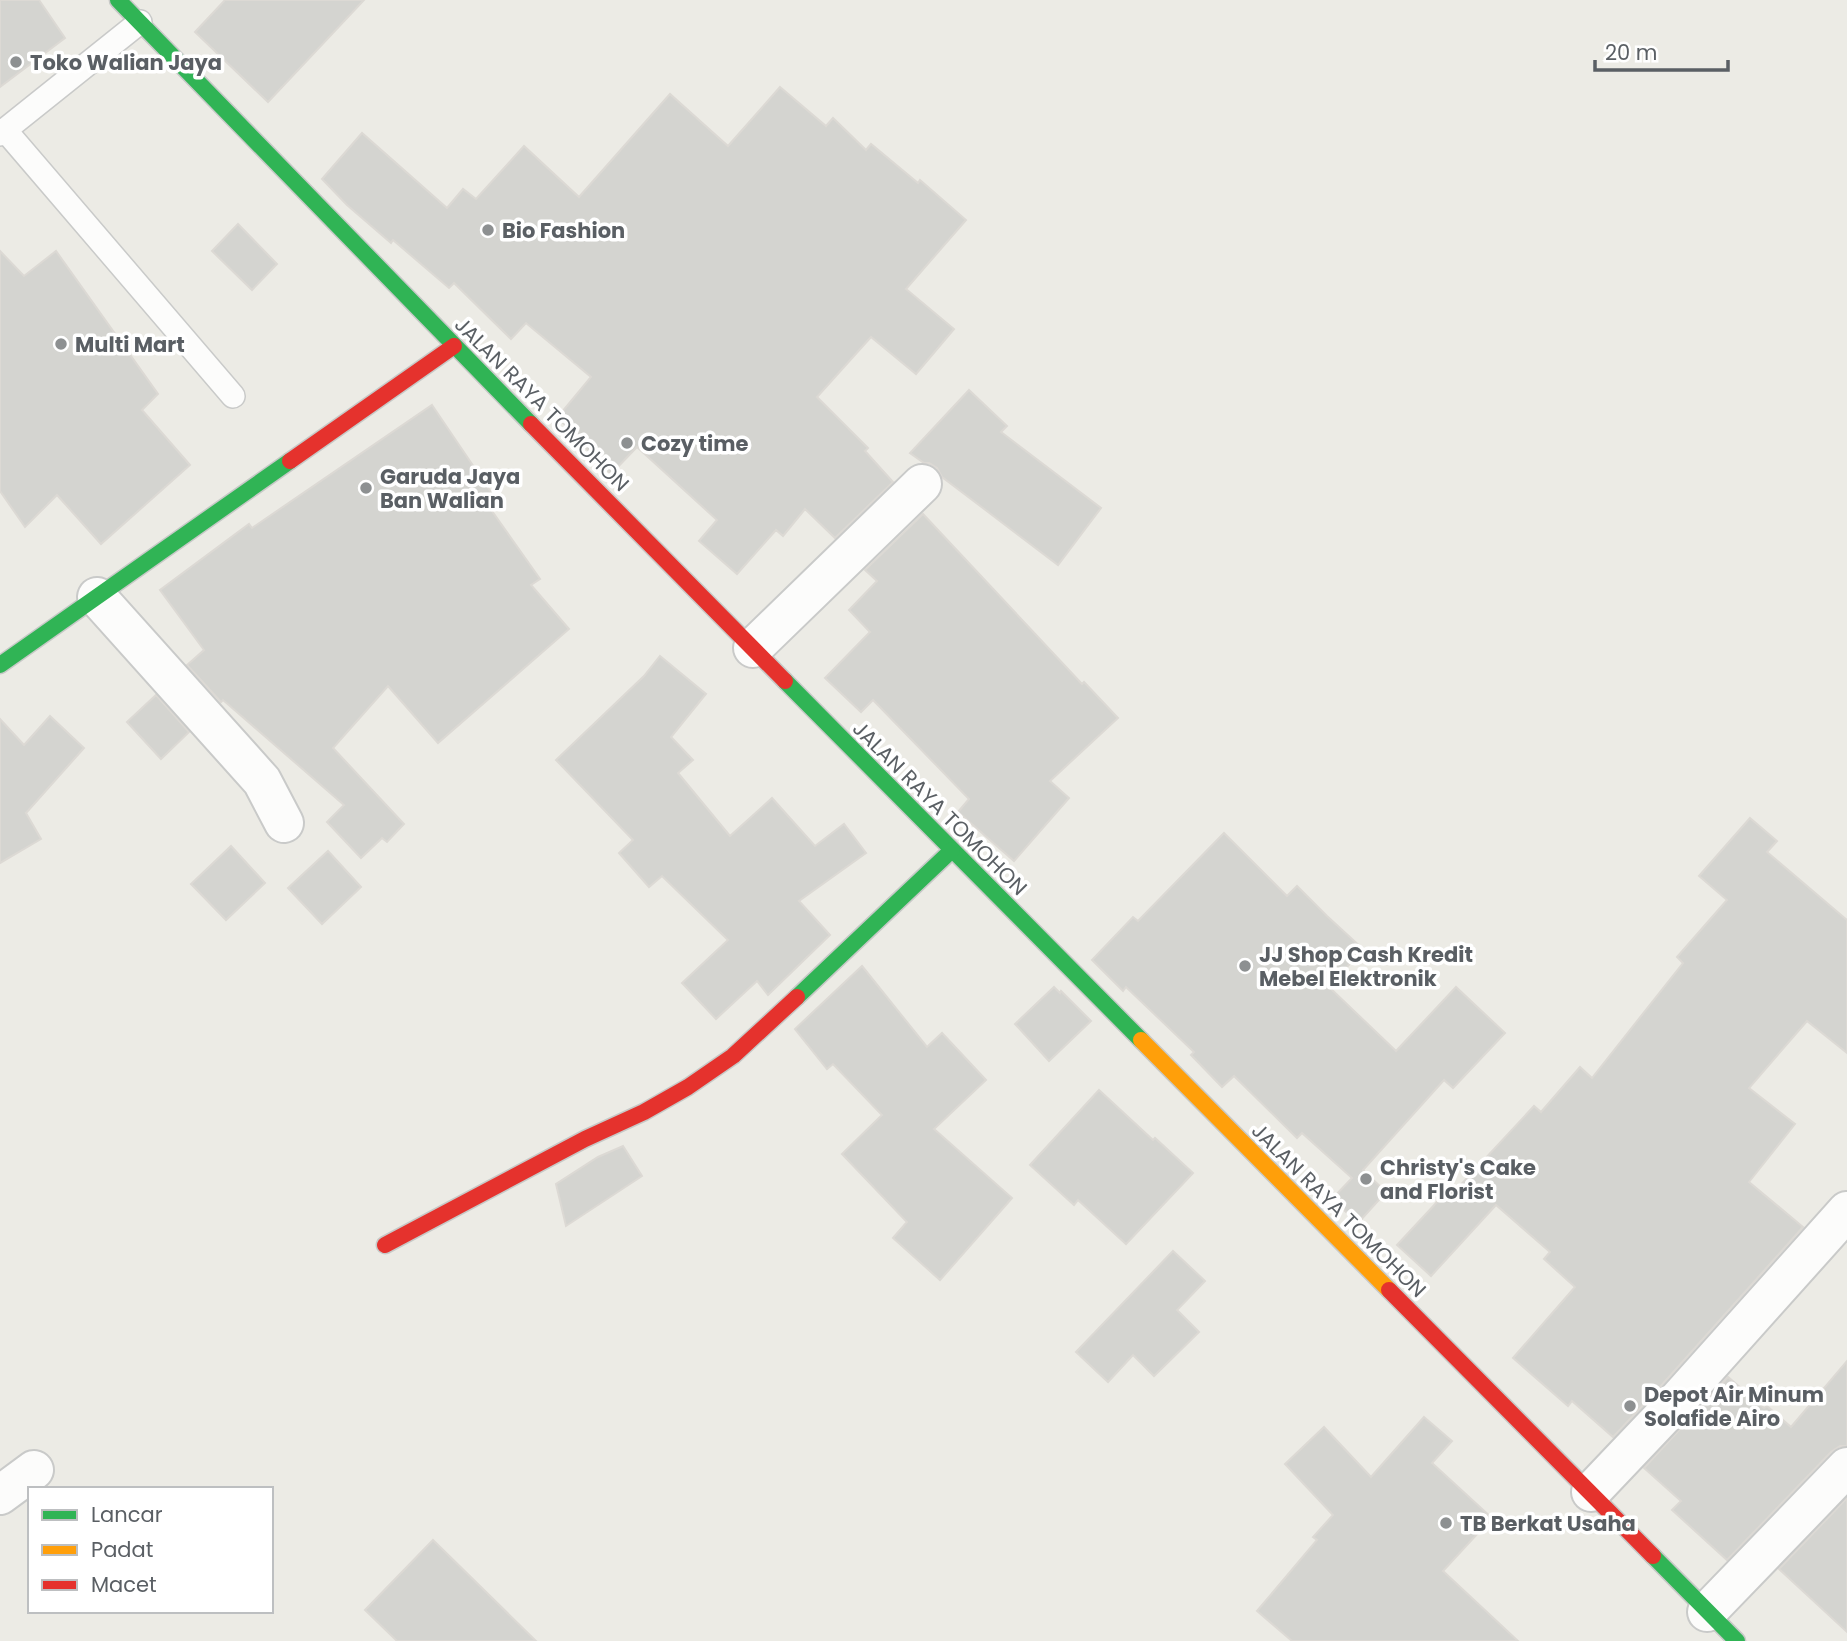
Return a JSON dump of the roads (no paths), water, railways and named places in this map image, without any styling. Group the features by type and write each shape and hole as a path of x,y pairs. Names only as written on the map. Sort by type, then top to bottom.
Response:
{"main road":[{"name":"JALAN RAYA TOMOHON","path":"118,0 454,346 1737,1641"},
{"path":"0,665 454,346"},
{"path":"385,1245 585,1139 644,1112 688,1087 733,1056 952,850"}],"street":[{"path":"753,648 922,484"},
{"path":"97,597 262,781 284,823"},
{"path":"1591,1492 1685,1392 1847,1211"},
{"path":"1707,1612 1847,1467"},
{"path":"0,1495 34,1470"}],"lane":[{"path":"140,22 2,132 233,396"}],"place":[{"name":"Toko Walian Jaya","path":"16,62"},
{"name":"Bio Fashion","path":"488,230"},
{"name":"Multi Mart","path":"61,344"},
{"name":"Cozy time","path":"627,443"},
{"name":"Garuda Jaya Ban Walian","path":"366,488"},
{"name":"JJ Shop Cash Kredit Mebel Elektronik","path":"1245,966"},
{"name":"Christy's Cake and Florist","path":"1366,1179"},
{"name":"Depot Air Minum Solafide Airo","path":"1630,1406"},
{"name":"TB Berkat Usaha","path":"1446,1523"}]}
